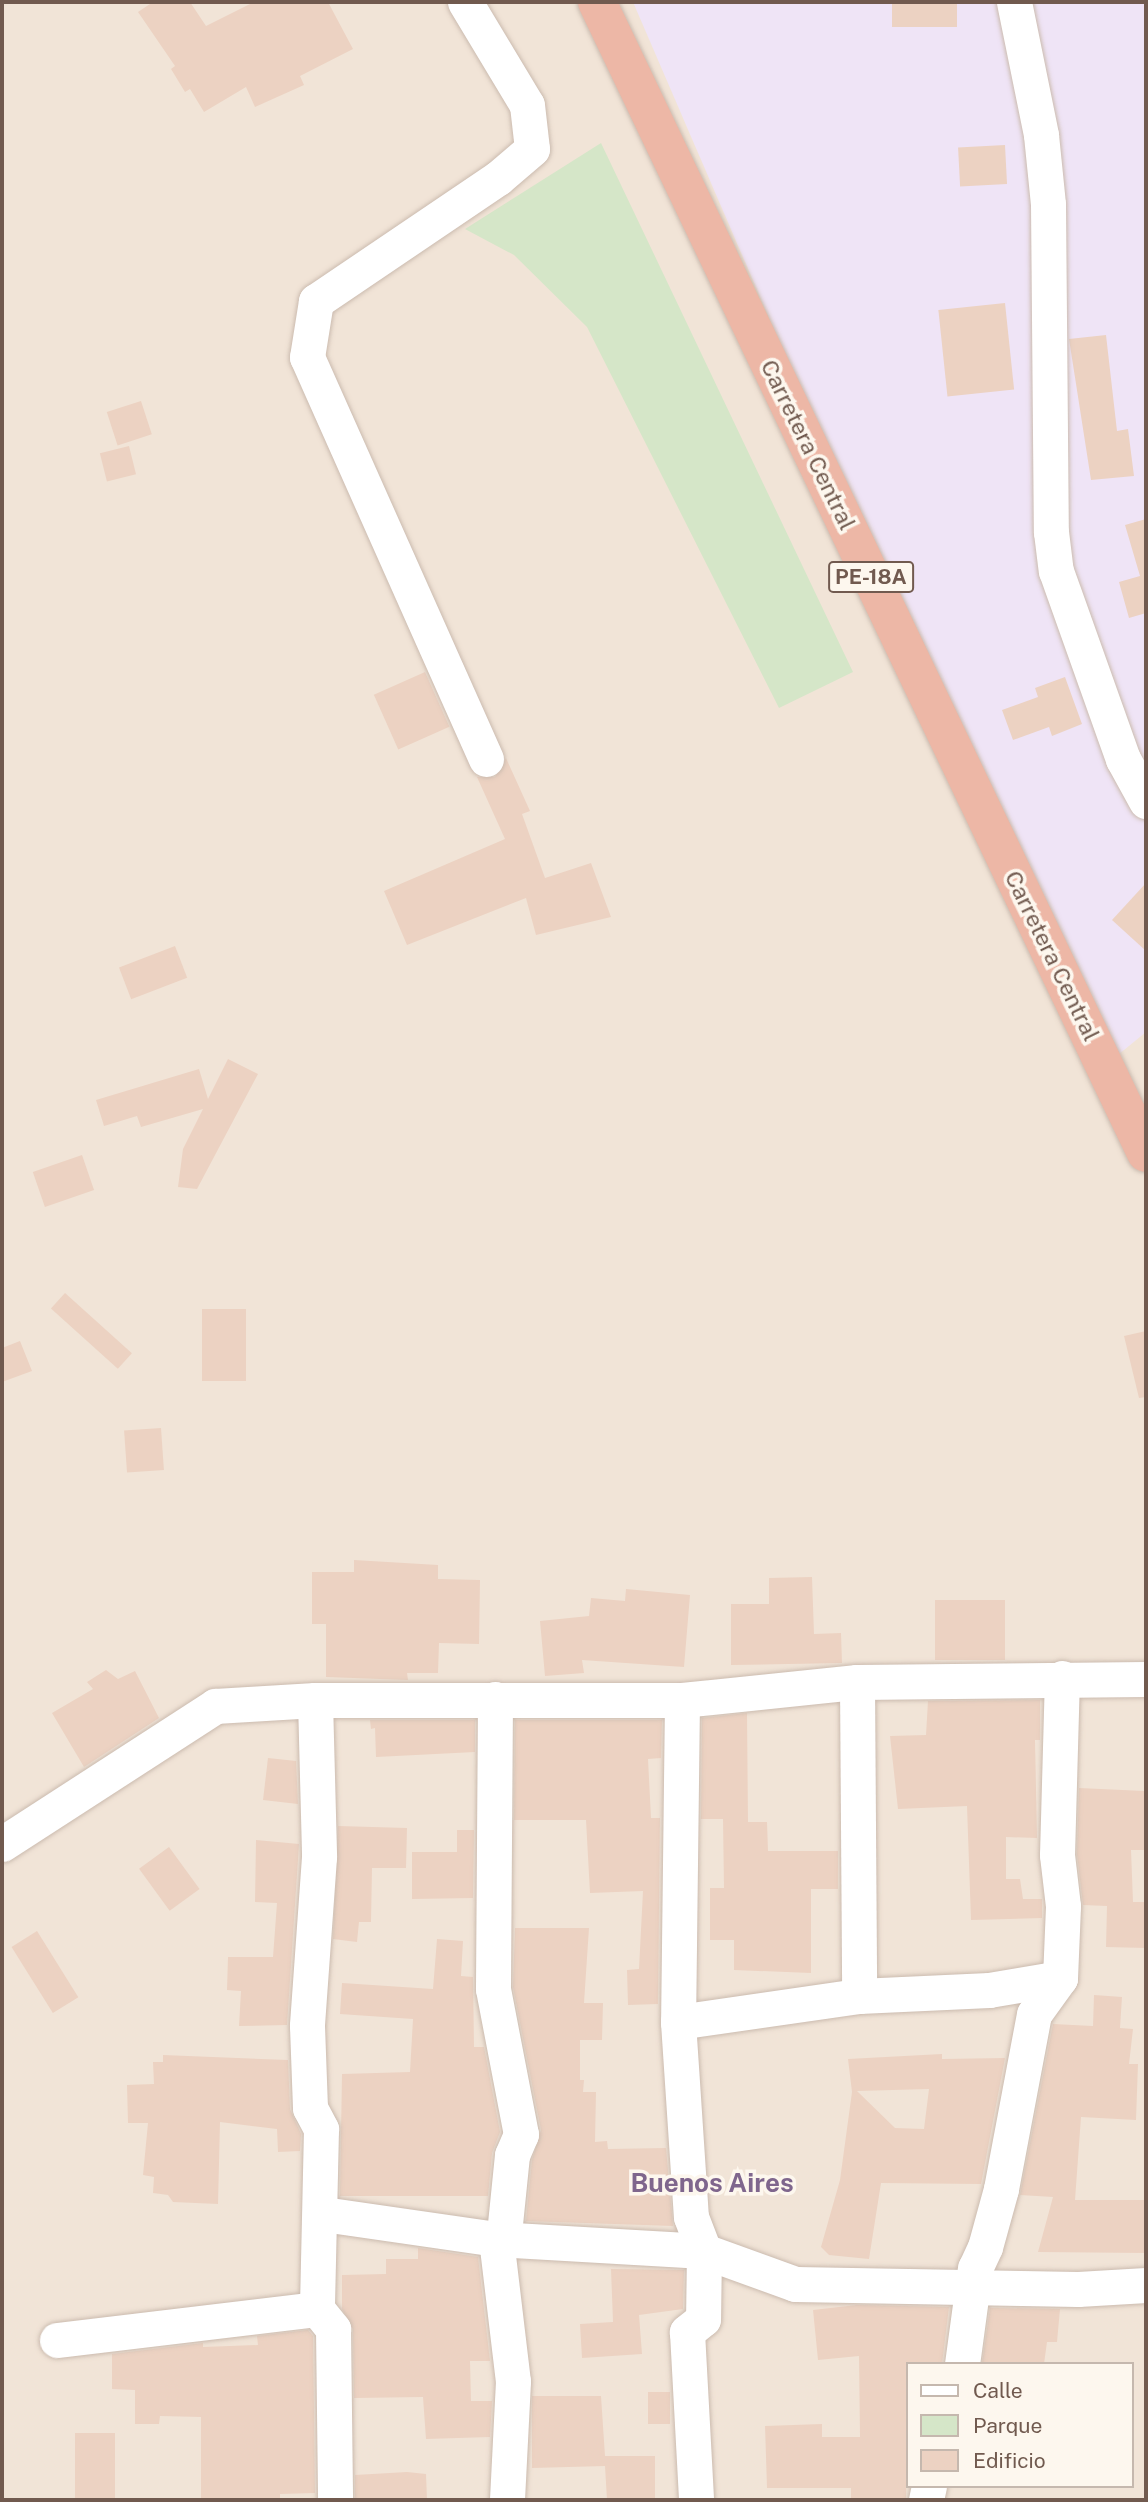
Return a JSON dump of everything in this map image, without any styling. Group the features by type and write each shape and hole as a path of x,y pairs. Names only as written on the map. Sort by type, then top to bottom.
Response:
{"highway":[{"name":"Carretera Central","path":"597,2 1146,1153"}],"street":[{"path":"465,2 527,105 532,149 498,178 316,301 307,357 486,759"},
{"path":"1014,2 1041,135 1048,204 1051,532 1056,571 1123,760 1146,801"},
{"path":"962,2362 975,2284 975,2268 1000,2189 1034,2014 1060,1978 1062,1906 1057,1855 1062,1678"},
{"path":"2,1844 215,1706 315,1700 681,1700 857,1682 1146,1679"},
{"path":"857,1682 859,1996"},
{"path":"495,1699 493,1989 521,2134 512,2155 504,2234 496,2239"},
{"path":"315,1700 319,1857 307,2026 310,2108 321,2129 323,2214 317,2309 333,2329 335,2500"},
{"path":"681,1700 678,2022 691,2217 704,2251 703,2319 687,2332 696,2500"},
{"path":"678,2022 859,1996 989,1990 1060,1978"},
{"path":"323,2214 496,2239 704,2251 795,2284 975,2284 1078,2289 1146,2286"},
{"path":"496,2239 513,2381 507,2500"},
{"path":"57,2340 317,2309"}],"shaded area":[{"path":"2,2 1146,2 1146,2500 2,2500"},
{"path":"633,2 1146,2 1146,1032 1113,1059 927,684"}],"green space":[{"path":"601,143 853,672 779,708 587,327 514,255 465,229"}],"building":[{"path":"153,2 190,2 206,26 254,2 328,2 353,49 300,76 304,85 255,107 246,87 204,112 190,89 185,92 171,69 175,66 138,12"},
{"path":"892,2 957,2 957,27 892,27"},
{"path":"1005,145 1007,184 960,186 958,147"},
{"path":"1005,303 1014,390 947,397 938,310"},
{"path":"1106,335 1117,431 1128,429 1134,476 1091,480 1069,339"},
{"path":"141,401 152,434 118,445 107,412"},
{"path":"129,446 136,474 107,481 100,453"},
{"path":"1146,519 1146,613 1129,618 1119,582 1140,576 1125,525"},
{"path":"425,672 449,727 398,750 374,695"},
{"path":"1065,677 1082,724 1052,736 1049,727 1013,740 1002,710 1038,697 1035,688"},
{"path":"506,758 530,811 522,814 545,878 591,863 611,917 536,935 526,898 407,945 384,891 505,839 477,777 495,777"},
{"path":"1146,883 1146,951 1112,920"},
{"path":"175,946 187,978 131,999 119,968"},
{"path":"228,1059 258,1074 197,1189 178,1187 183,1149 203,1109 141,1127 137,1116 104,1126 96,1100 199,1069 208,1099"},
{"path":"82,1155 94,1190 45,1207 33,1172"},
{"path":"65,1293 132,1353 118,1369 51,1309"},
{"path":"202,1309 246,1309 246,1381 202,1381"},
{"path":"1146,1331 1146,1397 1139,1398 1124,1336"},
{"path":"20,1341 32,1371 2,1382 2,1348"},
{"path":"161,1428 164,1470 127,1472 124,1431"},
{"path":"354,1560 438,1565 438,1579 480,1580 479,1644 439,1643 438,1673 407,1673 408,1680 326,1677 326,1624 312,1624 312,1572 354,1572"},
{"path":"812,1577 814,1634 841,1633 842,1663 731,1665 731,1604 769,1604 769,1578"},
{"path":"626,1589 690,1595 684,1667 582,1660 584,1673 545,1676 540,1621 589,1616 591,1598 625,1601"},
{"path":"935,1600 1005,1600 1005,1660 935,1660"},
{"path":"106,1670 118,1679 135,1671 159,1718 84,1767 52,1713 93,1689 87,1682"},
{"path":"1040,1700 1040,1740 1035,1740 1037,1838 1006,1837 1006,1879 1020,1879 1023,1899 1042,1899 1042,1918 971,1920 967,1806 898,1809 890,1736 926,1735 928,1701"},
{"path":"747,1713 748,1822 767,1822 768,1851 838,1851 838,1889 811,1889 811,1973 734,1970 734,1940 710,1940 710,1888 724,1888 723,1819 701,1819 702,1718"},
{"path":"370,1720 475,1720 475,1752 376,1757 375,1728 371,1729"},
{"path":"515,1720 662,1720 661,1758 648,1759 651,1818 660,1818 658,2004 628,2005 627,1970 639,1969 643,1891 590,1893 586,1820 514,1820"},
{"path":"268,1758 296,1761 298,1804 263,1800"},
{"path":"1079,1788 1144,1791 1144,1850 1131,1850 1133,1902 1146,1902 1146,1948 1106,1947 1107,1906 1083,1905 1077,1854"},
{"path":"338,1826 407,1828 406,1868 372,1868 371,1922 359,1922 357,1942 333,1939"},
{"path":"457,1830 474,1830 473,1898 412,1899 412,1852 457,1852"},
{"path":"256,1840 299,1844 287,2025 239,2026 241,1991 227,1990 228,1957 273,1957 277,1903 255,1902"},
{"path":"169,1847 200,1889 170,1911 139,1869"},
{"path":"515,1928 589,1928 584,2003 603,2003 602,2040 580,2040 580,2080 584,2080 583,2092 596,2092 595,2142 607,2141 608,2149 666,2148 673,2226 526,2221 532,2160 541,2130 513,1987"},
{"path":"37,1931 78,1997 53,2013 12,1947"},
{"path":"437,1939 463,1941 461,1976 473,1977 474,2047 484,2047 500,2132 492,2153 488,2196 340,2196 342,2074 410,2072 413,2019 340,2014 342,1983 433,1989"},
{"path":"1094,1995 1122,1997 1120,2028 1133,2029 1129,2064 1138,2064 1136,2120 1081,2117 1075,2200 1146,2200 1146,2253 1038,2252 1053,2197 1020,2195 1053,2024 1093,2026"},
{"path":"942,2054 942,2059 1005,2058 981,2184 881,2183 869,2259 829,2255 821,2247 840,2180 852,2092 848,2059","holes":["929,2089 924,2129 895,2128 857,2091"]},
{"path":"163,2055 288,2060 290,2109 301,2134 300,2151 278,2152 277,2129 220,2122 218,2204 173,2202 168,2195 153,2193 154,2177 143,2175 148,2123 128,2123 127,2085 154,2084 153,2062 163,2062"},
{"path":"418,2248 478,2257 490,2361 470,2361 471,2401 492,2401 490,2437 426,2439 423,2397 354,2398 353,2329 342,2309 342,2275 386,2274 386,2259 418,2259"},
{"path":"611,2269 684,2270 683,2309 639,2315 642,2354 582,2358 580,2324 613,2322"},
{"path":"857,2305 949,2307 942,2362 906,2362 906,2500 851,2500 851,2488 767,2488 765,2426 822,2424 822,2437 860,2437 859,2356 818,2360 813,2310"},
{"path":"990,2308 1060,2309 1057,2342 1047,2342 1044,2362 982,2362"},
{"path":"308,2330 313,2336 315,2493 280,2494 280,2500 201,2500 201,2417 160,2416 159,2424 135,2424 135,2390 112,2389 112,2354 203,2343 203,2347 258,2345 257,2336"},
{"path":"648,2392 670,2392 670,2424 648,2424"},
{"path":"532,2396 601,2396 605,2456 655,2456 655,2500 607,2500 605,2466 532,2468"},
{"path":"75,2433 115,2433 115,2500 75,2500"},
{"path":"407,2472 426,2474 427,2500 355,2500 355,2475"}],"district":[{"name":"Buenos Aires","path":"712,2183"}]}
